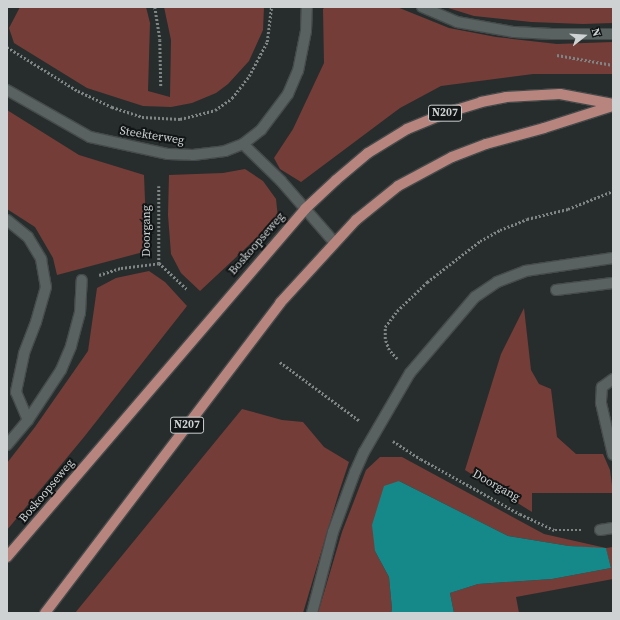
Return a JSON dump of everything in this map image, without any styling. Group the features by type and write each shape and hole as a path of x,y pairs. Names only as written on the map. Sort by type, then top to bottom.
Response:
{"main road":[{"name":"Boskoopseweg","path":"7,557 305,209 336,180 387,140 407,129 446,113 481,102 529,94 560,94 613,105"},
{"name":"Boskoopseweg","path":"45,613 275,309 334,242 378,200 418,174 452,157 486,144 544,128 613,105"}],"street":[{"name":"Steekterweg","path":"7,90 90,137 168,154 193,155 225,151 244,144 261,130 288,94 298,71 306,31 307,7"},
{"path":"422,7 457,22 514,32 613,34"},
{"path":"244,144 281,181 334,242"},
{"path":"7,220 28,237 41,259 46,287 36,322 24,354 16,392 28,420"},
{"path":"312,613 333,532 355,472 376,430 410,373 475,297 497,282 525,271 613,258"},
{"path":"7,445 28,420 61,370 71,346 80,313 82,280"},
{"path":"556,290 613,284"},
{"path":"613,379 602,387 601,403 613,455"},
{"path":"600,530 613,528"}],"path":[{"path":"155,7 160,40 161,87"},
{"name":"Steekterweg","path":"7,47 78,91 112,107 142,117 180,119 215,110 232,98 249,76 267,42 271,7"},
{"name":"Doorgang","path":"160,186 159,262 187,289"},
{"path":"410,373 389,350 385,339 385,326 427,282 480,241 500,230 527,219 568,209 613,191"},
{"path":"82,280 120,268 159,262"},
{"name":"Doorgang","path":"280,362 355,418 427,462 520,514 554,530 600,530"}],"shaded area":[{"path":"20,7 146,7 150,23 148,91 170,97 171,40 164,7 264,7 263,30 249,61 228,84 216,93 192,103 171,107 143,106 87,88 14,43 9,28"},
{"path":"325,7 397,7 449,28 496,37 557,44 613,42 613,74 533,74 441,86 400,108 301,182 280,169 274,158 293,129 324,63 323,9"},
{"path":"445,7 613,7 613,23 583,24 531,22 474,16"},
{"path":"7,110 79,155 144,175 147,251 57,275 53,258 35,227 7,209"},
{"path":"245,169 263,181 276,199 278,218 200,291 181,273 171,254 168,215 169,175 223,173"},
{"path":"149,271 165,282 187,306 84,437 7,530 7,463 35,427 88,351 97,288 116,278"},
{"path":"524,308 531,370 539,384 551,389 557,437 576,454 603,454 610,470 613,493 532,493 532,512 465,470 501,354"},
{"path":"242,409 282,420 303,422 324,447 349,462 303,613 75,613"},
{"path":"380,457 402,457 544,534 606,548 613,547 613,579 516,597 519,613 454,613 450,593 478,584 552,579 611,568 606,549 569,546 508,536 399,481 375,551 389,577 392,609 391,613 318,613 342,532 366,470"}],"water":[{"path":"399,481 508,536 569,546 606,548 611,568 552,579 478,584 450,593 454,613 391,613 392,609 389,577 375,551 372,525 384,486"}]}
